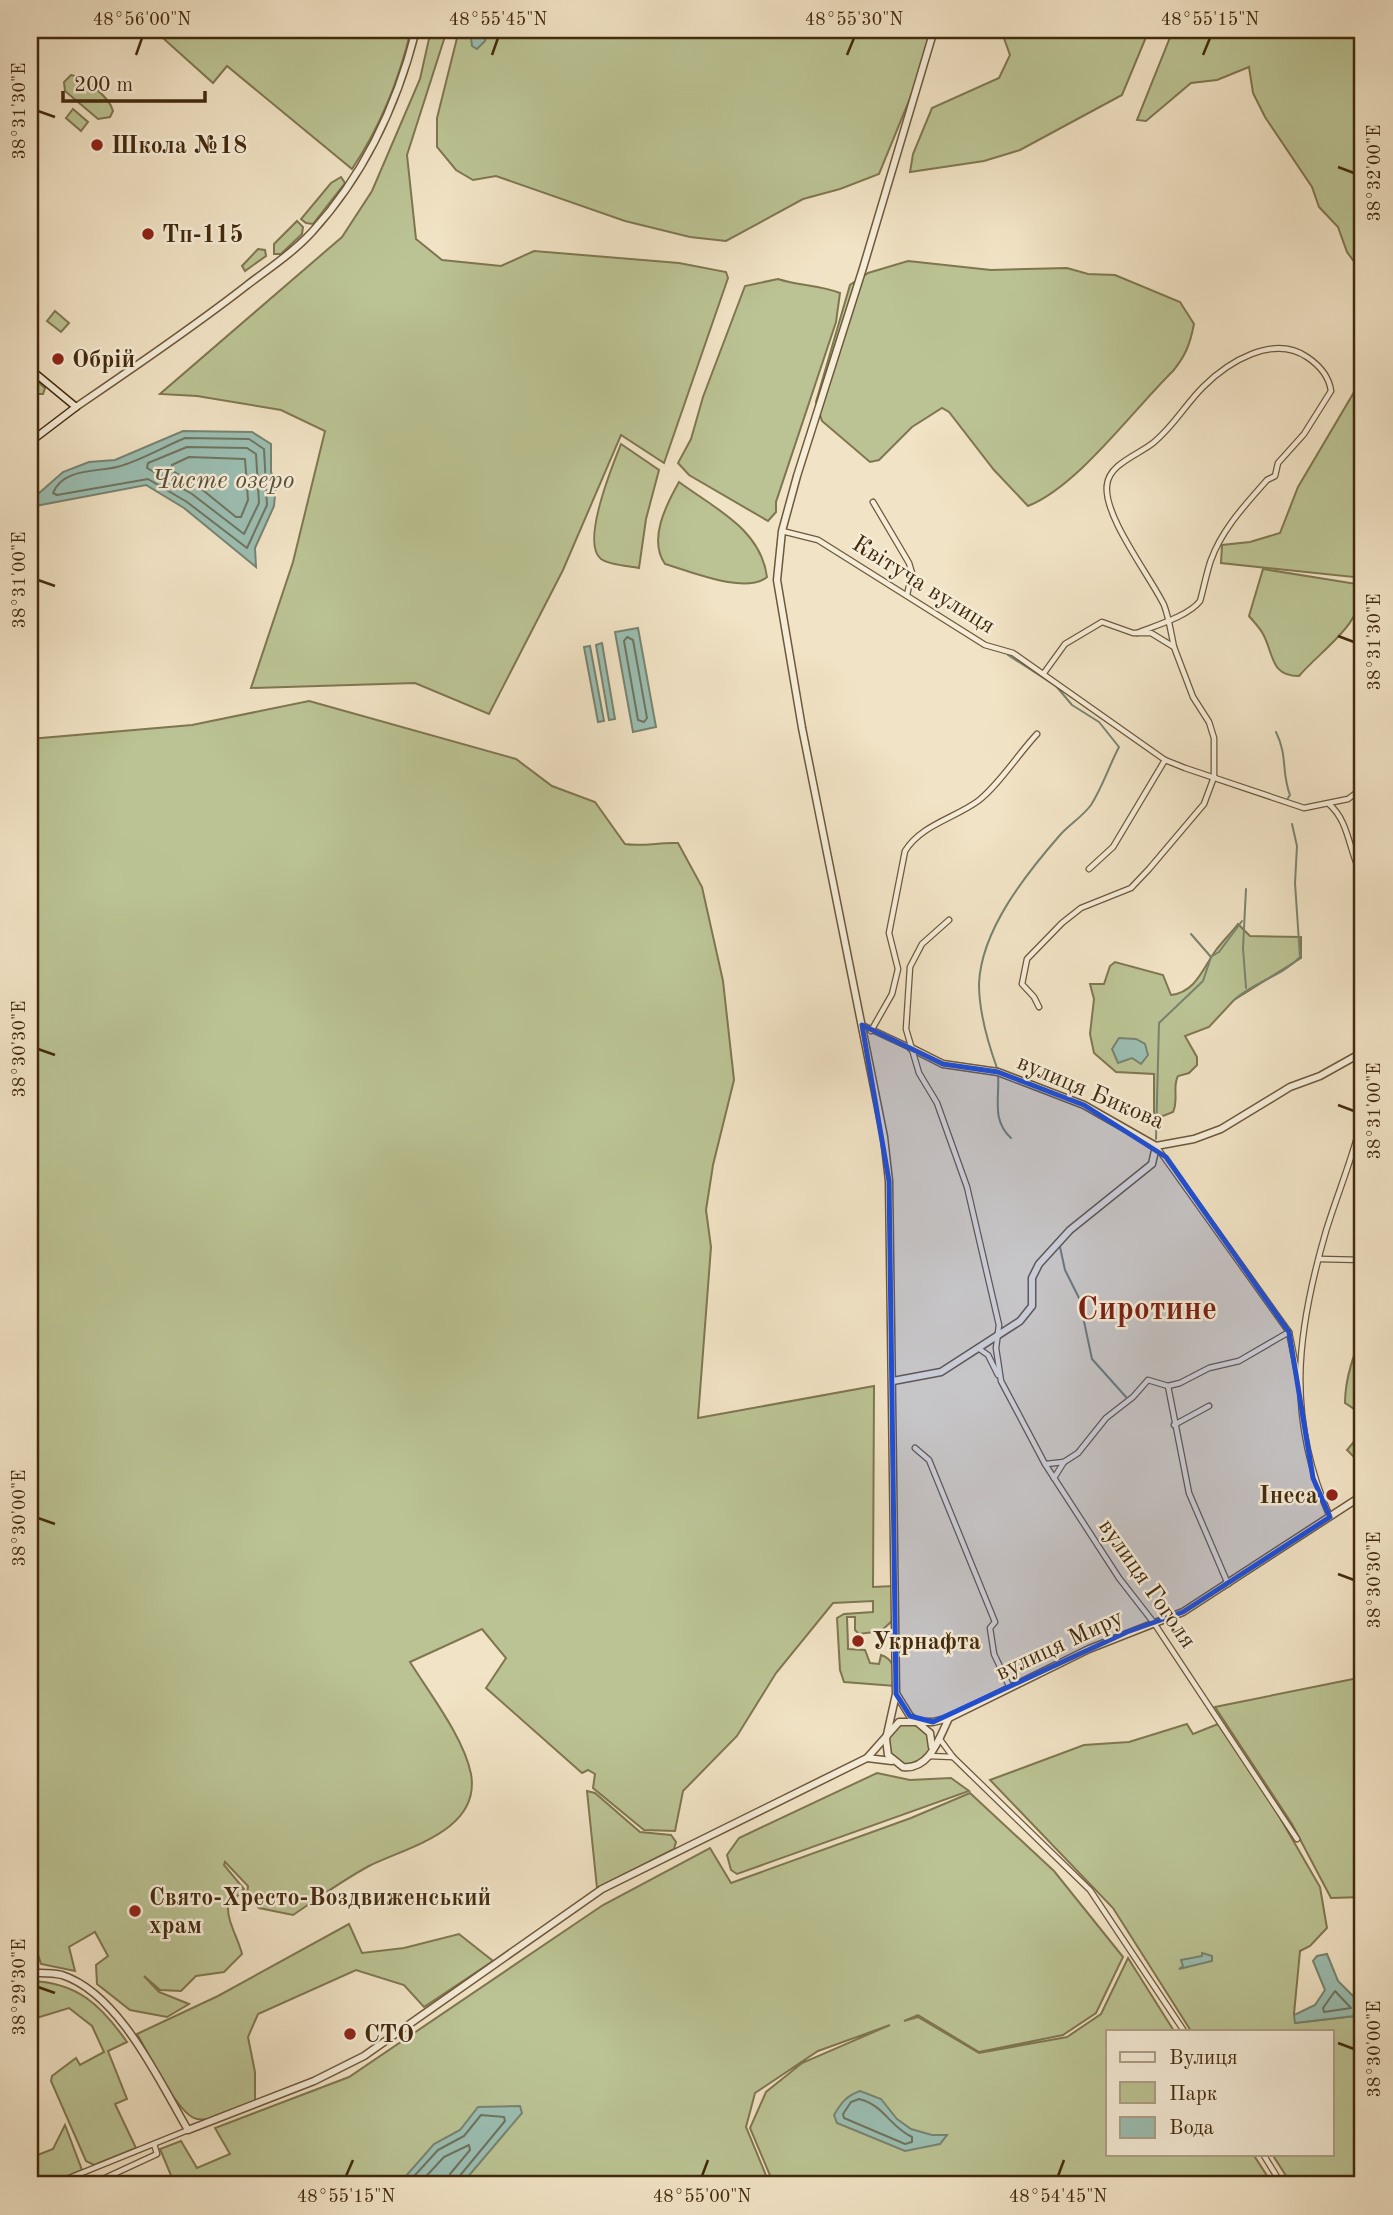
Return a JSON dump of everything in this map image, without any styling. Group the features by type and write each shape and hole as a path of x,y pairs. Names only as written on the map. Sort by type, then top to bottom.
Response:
{"street":[{"path":"30,442 277,262 312,233 358,173 393,106 416,30"},
{"path":"892,1761 886,1749 887,1733 897,1694 890,1181 783,624 777,580 782,531 934,30"},
{"path":"1039,1007 1021,980 1028,958 1081,908 1130,888 1204,804 1213,777 1214,738 1209,722 1193,697 1174,647 1168,619 1150,579 1133,554 1108,497 1109,477 1160,436 1205,385 1260,349 1282,348 1305,355 1324,372 1331,391 1304,434 1278,463 1275,476 1236,515 1210,560 1202,585 1201,599 1187,613 1168,619 1137,633"},
{"path":"30,369 76,407"},
{"path":"873,502 909,563 911,582 907,595"},
{"name":"Квітуча вулиця","path":"782,531 818,540 866,573 907,595 985,645 1013,653 1165,760 1304,808 1348,799 1362,788"},
{"path":"1044,673 1065,644 1102,622 1137,633 1151,633 1174,647"},
{"path":"871,1031 892,994 898,969 888,933 902,857 910,844 920,836 979,800 1037,734"},
{"path":"1089,869 1113,846 1165,760"},
{"path":"1329,804 1341,814 1356,865 1363,878"},
{"name":"вулиця Гоголя","path":"948,920 922,944 910,967 906,1029 919,1073 937,1103 967,1186 999,1325 996,1338 1001,1381 1045,1464 1119,1578 1154,1623 1297,1839"},
{"path":"862,1026 911,1048"},
{"name":"вулиця Бикова","path":"911,1048 943,1064 998,1072 1058,1094 1084,1105 1156,1146 1194,1139 1221,1129 1290,1087 1320,1076 1363,1052"},
{"path":"1330,1517 1313,1478 1300,1419 1298,1376 1303,1329 1319,1259 1354,1154 1363,1115"},
{"path":"893,1381 941,1372 1020,1321 1032,1306 1032,1278 1039,1264 1065,1236 1152,1164 1156,1146"},
{"path":"1156,1146 1289,1332 1298,1376"},
{"path":"1319,1259 1363,1260"},
{"path":"1045,1464 1064,1462 1078,1453 1106,1418 1133,1397 1148,1380 1168,1386 1209,1368 1239,1361 1289,1332"},
{"path":"978,1348 988,1354 1001,1381"},
{"path":"1168,1386 1189,1493 1228,1584"},
{"path":"1174,1424 1209,1406"},
{"path":"915,1448 929,1460 979,1578 995,1622 990,1628 994,1654 1010,1688"},
{"path":"1055,1478 1064,1462"},
{"name":"вулиця Миру","path":"919,1722 950,1718 1089,1648 1183,1612 1363,1495"},
{"path":"897,1694 903,1708 939,1738 953,1757 1101,1905 1183,2030"},
{"path":"867,1758 914,1767 930,1752 950,1718"},
{"path":"52,2185 314,2081 365,2056 602,1889 867,1758 899,1722 919,1722"},
{"path":"926,1728 932,1739 930,1752"},
{"path":"930,1752 953,1757"},
{"path":"30,1973 65,1977 98,1997 132,2036 188,2130"},
{"path":"90,2185 157,2154 154,2144"},
{"path":"1264,2156 1282,2185"}],"highlighted area":[{"path":"862,1025 943,1064 998,1072 1084,1105 1166,1157 1289,1332 1313,1478 1330,1517 1183,1612 1127,1632 933,1722 910,1716 896,1694 889,1181"}],"green space":[{"path":"154,30 411,30 388,102 352,169 227,66 213,83"},
{"path":"431,30 447,30 407,155 416,239 442,260 501,266 534,251 679,263 726,272 728,278 664,463 621,435 563,570 489,714 415,683 251,688 293,562 325,431 281,410 197,396 160,394 342,237 372,191 420,79"},
{"path":"459,30 938,30 879,174 803,199 726,241 690,237 625,221 496,176 473,180 456,170 437,147 437,118"},
{"path":"1001,30 1149,30 1122,95 1020,150 984,161 910,172 913,154 932,108 999,78 1010,55"},
{"path":"1173,30 1363,30 1363,274 1347,252 1338,227 1319,207 1312,187 1265,117 1253,93 1249,67 1217,80 1191,83 1146,121 1137,120"},
{"path":"71,75 90,84 102,94 113,111 110,117 98,119 65,91 64,82"},
{"path":"73,109 88,122 81,131 66,118"},
{"path":"341,177 345,183 313,224 301,219 331,183"},
{"path":"297,221 303,227 302,234 281,254 274,254 274,244"},
{"path":"258,249 265,250 266,256 245,271 242,266"},
{"path":"908,261 991,270 1067,268 1088,274 1115,275 1180,302 1194,324 1191,338 1173,371 1104,446 1066,482 1028,506 994,470 949,412 942,408 912,427 879,460 870,462 822,421 816,402 850,285 868,273"},
{"path":"778,279 840,293 836,322 776,502 776,512 768,521 689,475 678,463 691,439 703,397 745,286"},
{"path":"55,311 69,323 61,332 47,321"},
{"path":"30,375 45,388 43,394 35,394 30,390"},
{"path":"1363,377 1363,578 1221,563 1222,545 1250,542 1280,533 1298,487"},
{"path":"621,444 659,470 646,519 639,568 601,559 594,537 600,503"},
{"path":"679,482 721,511 746,533 763,560 767,577 757,582 732,583 665,564 660,555 659,534 664,512"},
{"path":"1263,569 1363,585 1361,599 1349,624 1299,676 1290,675 1278,668 1263,634 1249,616"},
{"path":"309,701 516,759 552,786 595,802 625,844 678,843 702,887 723,981 734,1080 713,1165 706,1210 711,1247 698,1418 874,1386 873,1587 894,1586 893,1620 881,1631 859,1634 855,1630 855,1617 847,1617 848,1649 865,1650 870,1663 879,1664 881,1655 886,1657 893,1667 895,1686 844,1682 840,1670 837,1618 844,1614 873,1612 873,1601 833,1603 776,1673 737,1736 683,1791 675,1831 644,1830 593,1788 595,1774 588,1770 582,1773 486,1688 506,1658 482,1629 410,1662 445,1716 467,1760 471,1774 471,1794 465,1810 438,1834 369,1866 293,1915 259,1908 247,1895 248,1886 225,1862 224,1865 244,1889 228,1906 231,1924 242,1954 224,1972 196,1976 181,1991 160,1990 144,1976 159,1992 189,2004 167,2017 130,2010 97,1984 96,1965 108,1956 95,1932 69,1947 75,1971 41,1964 30,1930 30,739 192,725"},
{"path":"1238,924 1250,936 1301,937 1301,958 1234,1000 1209,1027 1185,1036 1197,1057 1197,1065 1189,1073 1178,1076 1173,1112 1163,1116 1154,1114 1154,1074 1116,1072 1094,1053 1090,1034 1094,999 1090,984 1104,984 1110,966 1115,962 1163,975 1171,995 1180,993 1193,984"},
{"path":"1363,1332 1363,1431 1354,1409 1345,1403 1345,1394 1348,1375"},
{"path":"1363,1431 1363,1444 1356,1459 1347,1450"},
{"path":"1363,1677 1363,1897 1331,1898 1292,1824 1215,1707"},
{"path":"909,1723 924,1729 930,1744 924,1759 909,1765 894,1759 888,1744 894,1729"},
{"path":"1187,1724 1193,1734 1218,1724 1261,1785 1320,1887 1327,1928 1310,1946 1300,1951 1294,2014 1296,2023 1363,2015 1363,2185 1292,2185 1273,2156 1334,2156 1334,2030 1190,2030 1113,1908 990,1780 1084,1745 1129,1742"},
{"path":"877,1773 910,1780 951,1778 969,1791 737,1874 731,1870 727,1855 739,1838"},
{"path":"587,1791 595,1793 640,1832 671,1835 676,1842 674,1849 597,1888"},
{"path":"970,1793 1054,1871 1123,1957 1096,2013 1063,2035 979,2052 918,2015 904,2021 918,2017 979,2053 1067,2037 1101,2014 1128,1958 1173,2030 1106,2030 1106,2156 1254,2156 1273,2185 774,2185 750,2128 766,2092 802,2063 890,2025 818,2051 755,2093 746,2127 770,2185 175,2185 160,2149 181,2141 197,2168 230,2154 215,2128 349,2077 603,1905 710,1848 731,1883 911,1818"},
{"path":"349,1924 362,1953 404,1948 459,1934 493,1961 424,2007 404,1985 356,1970 258,2014 248,2037 255,2072 255,2102 211,2118 197,2119 189,2115 173,2096 137,2034 218,1996"},
{"path":"30,1981 61,1986 86,1998 107,2017 127,2042 108,2051 127,2099 115,2104 136,2148 94,2165 86,2161 51,2081 52,2076 76,2058 80,2065 104,2052 92,2026 69,2008 30,2020"},
{"path":"65,2125 82,2170 47,2185 30,2185 30,2158 53,2149"}],"water":[{"path":"470,30 486,32 485,41 477,49 472,46"},
{"name":"Чисте озеро","path":"183,431 252,432 271,444 271,472 276,484 274,506 255,548 256,567 184,508 146,485 30,507 30,501 63,472 89,462 115,460"},
{"path":"638,628 656,727 633,732 615,632"},
{"path":"602,643 615,719 609,720 596,645"},
{"path":"590,646 604,721 598,722 584,647"},
{"path":"1119,1038 1136,1039 1145,1044 1148,1055 1141,1064 1132,1058 1118,1063 1112,1049"},
{"path":"1202,1953 1212,1956 1212,1961 1179,1969 1183,1966 1181,1960 1202,1956"},
{"path":"1327,1954 1338,1981 1363,2006 1363,2015 1295,2023 1294,2015 1315,2005 1325,1990 1313,1961 1317,1956"},
{"path":"860,2091 881,2099 897,2119 911,2129 932,2135 947,2135 940,2144 905,2151 837,2123 834,2115 839,2107 847,2098"},
{"path":"520,2106 522,2113 461,2185 398,2185 434,2144 460,2130 478,2107"}],"waterway":[{"path":"997,1068 979,994 982,964 988,943 1008,904 1033,867 1060,835 1091,805 1119,747 1099,722 1072,705 1056,686 1008,655"},
{"path":"1276,732 1282,749 1290,795 1288,798"},
{"path":"1234,1000 1300,957 1295,883 1297,846 1292,824"},
{"path":"1246,889 1243,948 1246,988"},
{"path":"1212,956 1219,952 1242,921"},
{"path":"1156,1139 1159,1023 1203,981 1211,957 1191,934"},
{"path":"998,1074 999,1116 1011,1138"},
{"path":"1060,1247 1065,1270 1079,1298 1092,1359 1126,1397"}],"place":[{"name":"Школа №18","path":"97,145"},
{"name":"Тп-115","path":"148,234"},
{"name":"Обрiй","path":"58,359"},
{"name":"Інеса","path":"1332,1495"},
{"name":"Укрнафта","path":"858,1641"},
{"name":"Свято-Хресто-Воздвиженський храм","path":"135,1911"},
{"name":"СТО","path":"350,2034"}],"district":[{"name":"Сиротине","path":"1147,1308"}]}
